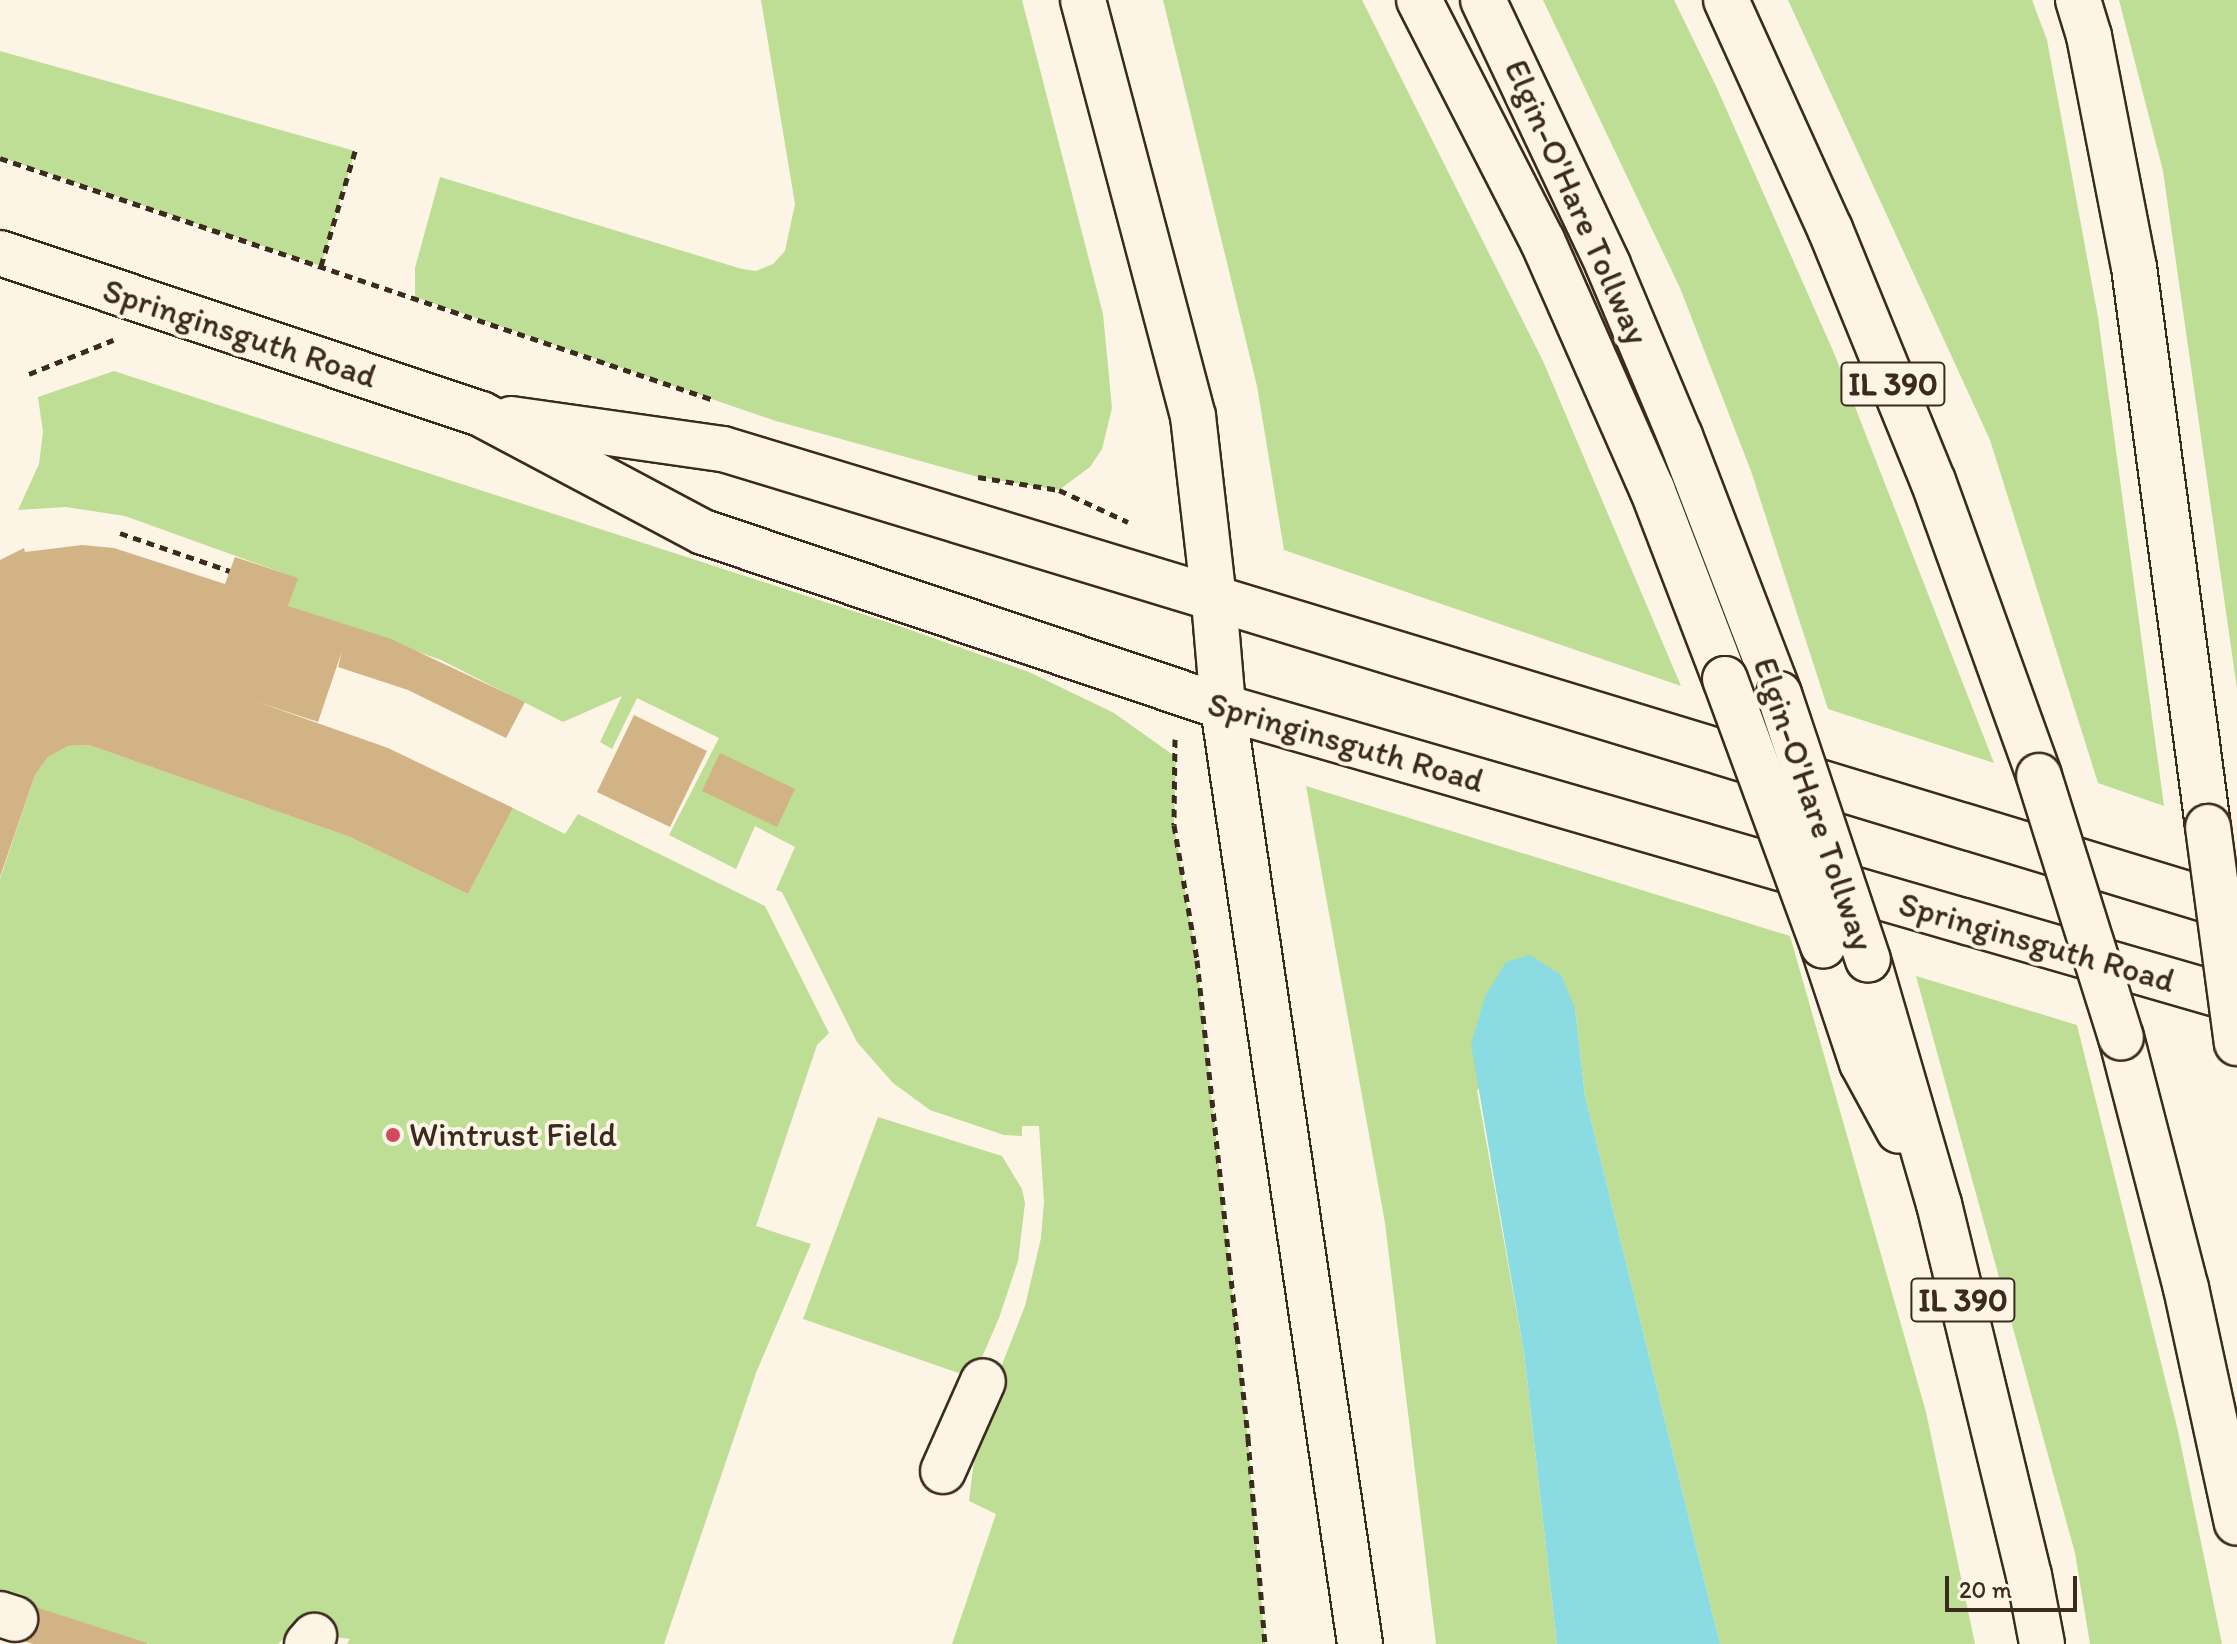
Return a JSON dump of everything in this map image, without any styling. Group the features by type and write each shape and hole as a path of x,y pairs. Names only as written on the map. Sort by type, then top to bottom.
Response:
{"main road":[{"path":"1083,0 1193,416 1223,707 1360,1644"},
{"path":"1419,0 1549,255 1652,489 1823,946 1862,1063 1939,1204"},
{"name":"Elgin-O'Hare Tollway","path":"1483,0 1608,265 1680,436 1779,694 1868,960 1939,1204 2029,1575 2042,1644"},
{"name":"IL 390","path":"1726,0 1830,229 1933,481 2039,776 2121,1037 2186,1288 2237,1523"},
{"path":"2078,0 2089,36 2134,267 2237,1043"},
{"name":"Springinsguth Road","path":"0,253 481,414 703,532 1223,707 2237,1000"},
{"name":"Springinsguth Road","path":"481,414 723,449 1214,601 2237,909"},
{"path":"943,1471 983,1381"}],"path":[{"path":"321,266 355,151"},
{"path":"0,158 716,401"},
{"path":"29,374 180,313"},
{"path":"966,474 1059,490 1132,524"},
{"path":"120,533 230,571"},
{"path":"1176,757 1174,825 1197,960 1248,1438 1265,1644"}],"green space":[{"path":"761,0 1022,0 1103,314 1112,408 1102,449 1090,467 1059,490 978,477 776,421 415,297 415,268 440,177 742,269 756,271 773,264 785,251 795,204"},
{"path":"1163,0 1362,0 1543,361 1681,686 1284,550 1257,386"},
{"path":"1543,0 1674,0 1716,86 1834,353 1994,763 1828,709 1751,471 1680,288"},
{"path":"1788,0 2032,0 2047,40 2098,317 2164,806 2098,783 1990,440"},
{"path":"2119,0 2237,0 2237,689 2163,171"},
{"path":"0,51 355,151 321,266 0,157"},
{"path":"114,371 899,626 1029,672 1114,713 1176,757 1174,825 1197,961 1248,1438 1265,1644 952,1644 996,1514 969,1501 975,1452 994,1385 1025,1306 1041,1238 1044,1202 1039,1126 1022,1126 1022,1136 1004,1135 930,1110 893,1083 857,1042 782,892 776,890 795,847 755,826 736,869 669,835 719,738 637,698 612,749 600,742 622,696 563,722 441,660 288,606 297,578 125,516 66,507 18,510 39,464 43,432 38,397"},
{"name":"Wintrust Field","path":"89,745 350,837 468,894 513,808 565,834 578,814 765,906 829,1033 817,1045 756,1226 811,1244 756,1373 664,1644 347,1644 350,1639 292,1631 278,1644 149,1644 21,1603 0,1600 0,879 35,775 48,757 68,746"},
{"path":"1306,786 1790,936 1926,1412 1975,1644 1720,1644 1585,1096 1575,1008 1477,1090 1524,1353 1557,1644 1436,1644 1385,1223"},
{"path":"1916,976 2077,1025 2178,1431 2222,1644 2090,1644 2075,1553"},
{"path":"878,1117 1002,1156 1022,1189 1025,1203 1018,1261 999,1318 973,1378 803,1319"}],"water":[{"path":"1530,955 1561,975 1575,1008 1585,1096 1720,1644 1557,1644 1524,1353 1471,1044 1485,996 1506,962"}],"building":[{"path":"82,545 114,548 225,584 235,557 298,578 288,606 391,639 525,702 506,738 408,690 338,667 342,651 318,722 255,701 388,748 513,808 468,894 350,837 89,745 68,746 48,757 35,775 0,877 0,560 24,548 25,552"},
{"path":"634,715 707,751 670,827 597,792"},
{"path":"720,753 795,789 777,827 702,791"},
{"path":"20,1602 147,1644 33,1644 10,1637"}],"place":[{"name":"Wintrust Field","path":"393,1135"}]}
